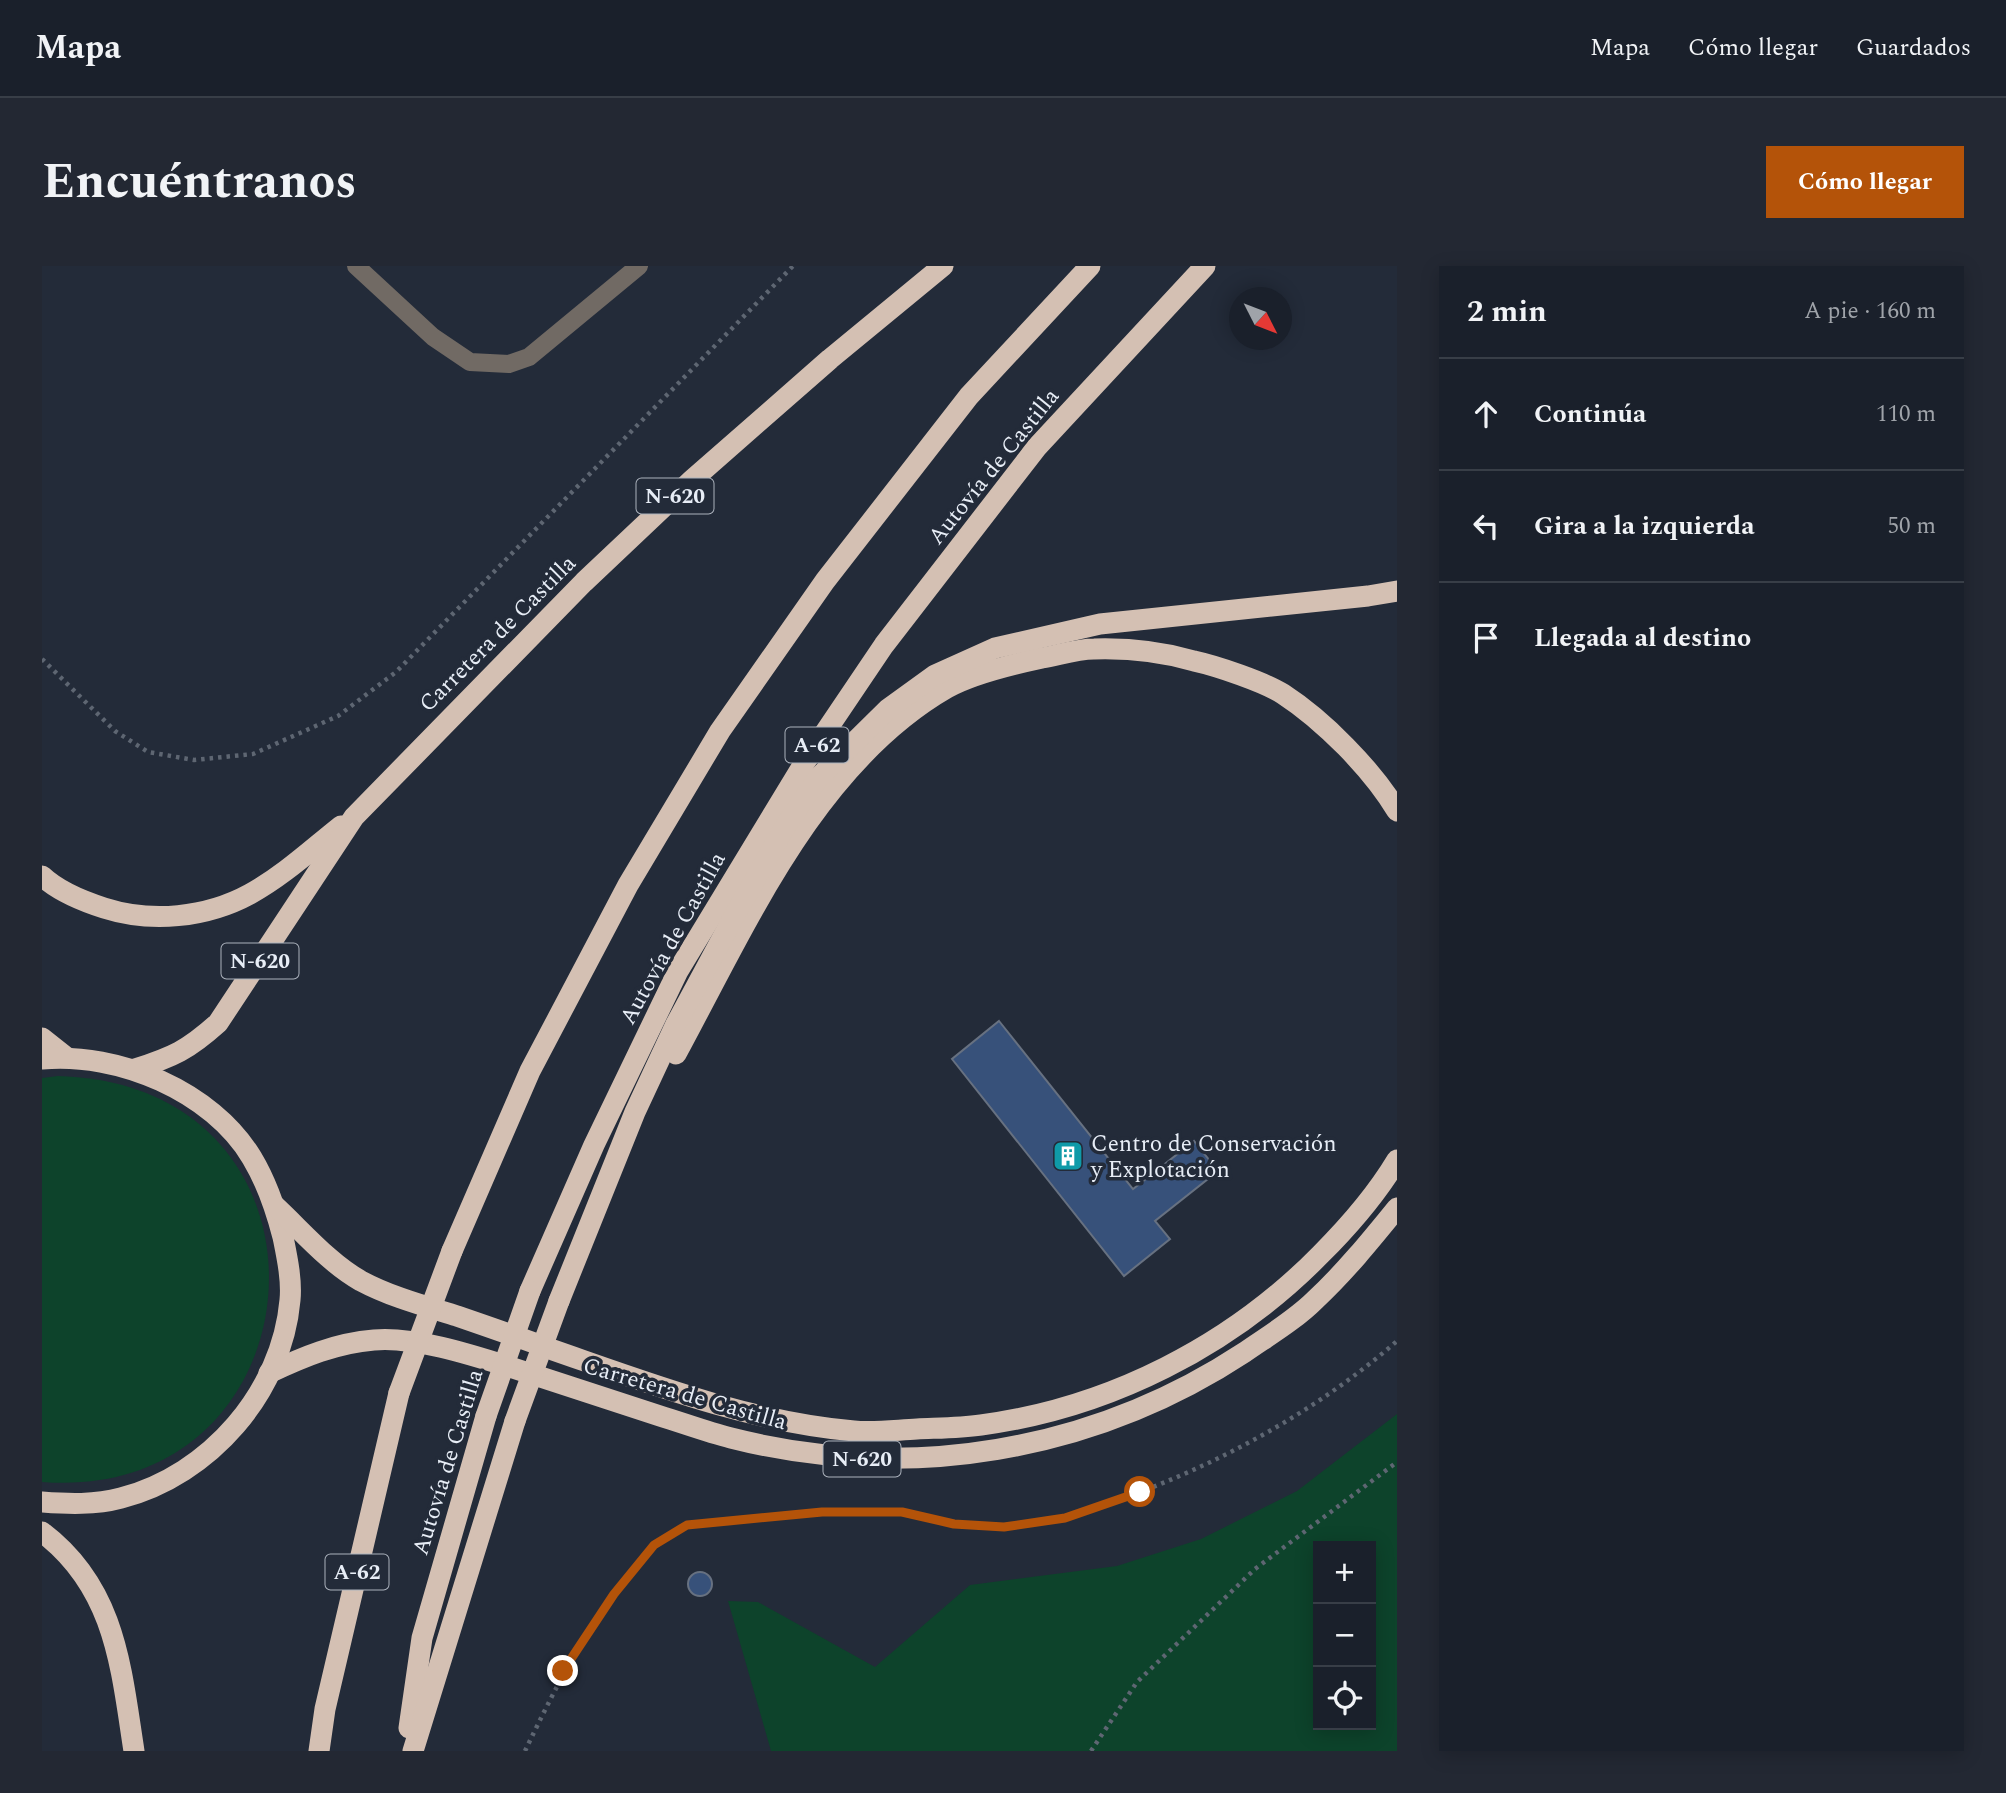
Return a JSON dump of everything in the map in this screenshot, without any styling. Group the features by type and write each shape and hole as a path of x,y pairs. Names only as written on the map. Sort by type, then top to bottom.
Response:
{"highway":[{"name":"A-62","path":"319,1751 325,1709 399,1393 452,1251 530,1071 628,885 720,731 825,581 969,396 1090,266"},
{"name":"Autovía de Castilla","path":"405,1751 422,1638 486,1416 530,1291 594,1145 678,971 803,765 884,645 1037,447 1205,266"},
{"name":"Carretera de Castilla","path":"135,1069 173,1056 198,1041 218,1023 354,817 584,582 692,480 830,359 940,270"},
{"path":"413,1751 515,1421 606,1181 676,1024 786,825 818,778 888,709 935,675 995,648 1100,624 1397,591"},
{"path":"606,1181 770,882 817,809 854,766 898,722 948,687 1013,664 1093,648 1170,654 1213,666 1282,693 1337,739 1385,790 1397,811"},
{"path":"42,876 80,901 124,914 161,918 193,913 218,907 250,894 278,876 354,817"},
{"path":"42,1038 66,1057"},
{"name":"N-620","path":"42,1059 66,1057 135,1069 178,1089 226,1124 252,1158 275,1206 286,1253 290,1299 282,1340 269,1373 239,1424 204,1457 163,1482 121,1498 77,1504 42,1502"},
{"path":"275,1206 335,1262 361,1281 402,1299 632,1378 740,1411 803,1424 856,1431 916,1429 980,1425 1088,1400 1133,1383 1187,1356 1244,1322 1302,1274 1345,1231 1381,1187 1397,1160"},
{"name":"Carretera de Castilla","path":"269,1373 322,1349 376,1339 407,1342 463,1352 730,1438 793,1451 857,1459 924,1458 978,1453 1045,1440 1098,1425 1152,1405 1205,1378 1313,1303 1368,1244 1397,1208"},
{"path":"42,1532 86,1579 107,1617 120,1656 134,1751"}],"street":[{"path":"356,266 433,337 470,362 509,364 529,357 639,266"}],"path":[{"path":"42,659 115,731 148,752 194,760 253,754 338,716 396,672 793,266"},
{"path":"525,1751 563,1671 614,1594 654,1545 687,1525 822,1512 902,1512 954,1524 1004,1527 1065,1518 1140,1492 1207,1464 1312,1405 1397,1341"},
{"path":"1091,1751 1137,1682 1255,1569 1397,1462"}],"green space":[{"path":"58,1076 155,1097 222,1146 259,1214 269,1290 251,1365 206,1429 136,1471 42,1482 42,1078"},
{"path":"1397,1414 1397,1751 771,1751 728,1601 758,1602 875,1667 970,1585 1117,1566 1201,1539 1297,1491"}],"building":[{"name":"Centro de Conservación y Explotación","path":"999,1021 1133,1189 1194,1141 1218,1171 1155,1221 1170,1239 1124,1276 952,1059"},
{"path":"700,1572 709,1575 712,1584 709,1593 700,1596 691,1593 688,1584 691,1575"}],"place":[{"name":"Centro de Conservación y Explotación","path":"1068,1156"}],"route":[{"path":"563,1671 614,1594 654,1545 687,1525 822,1512 902,1512 954,1524 1004,1527 1065,1518 1140,1492"}]}
